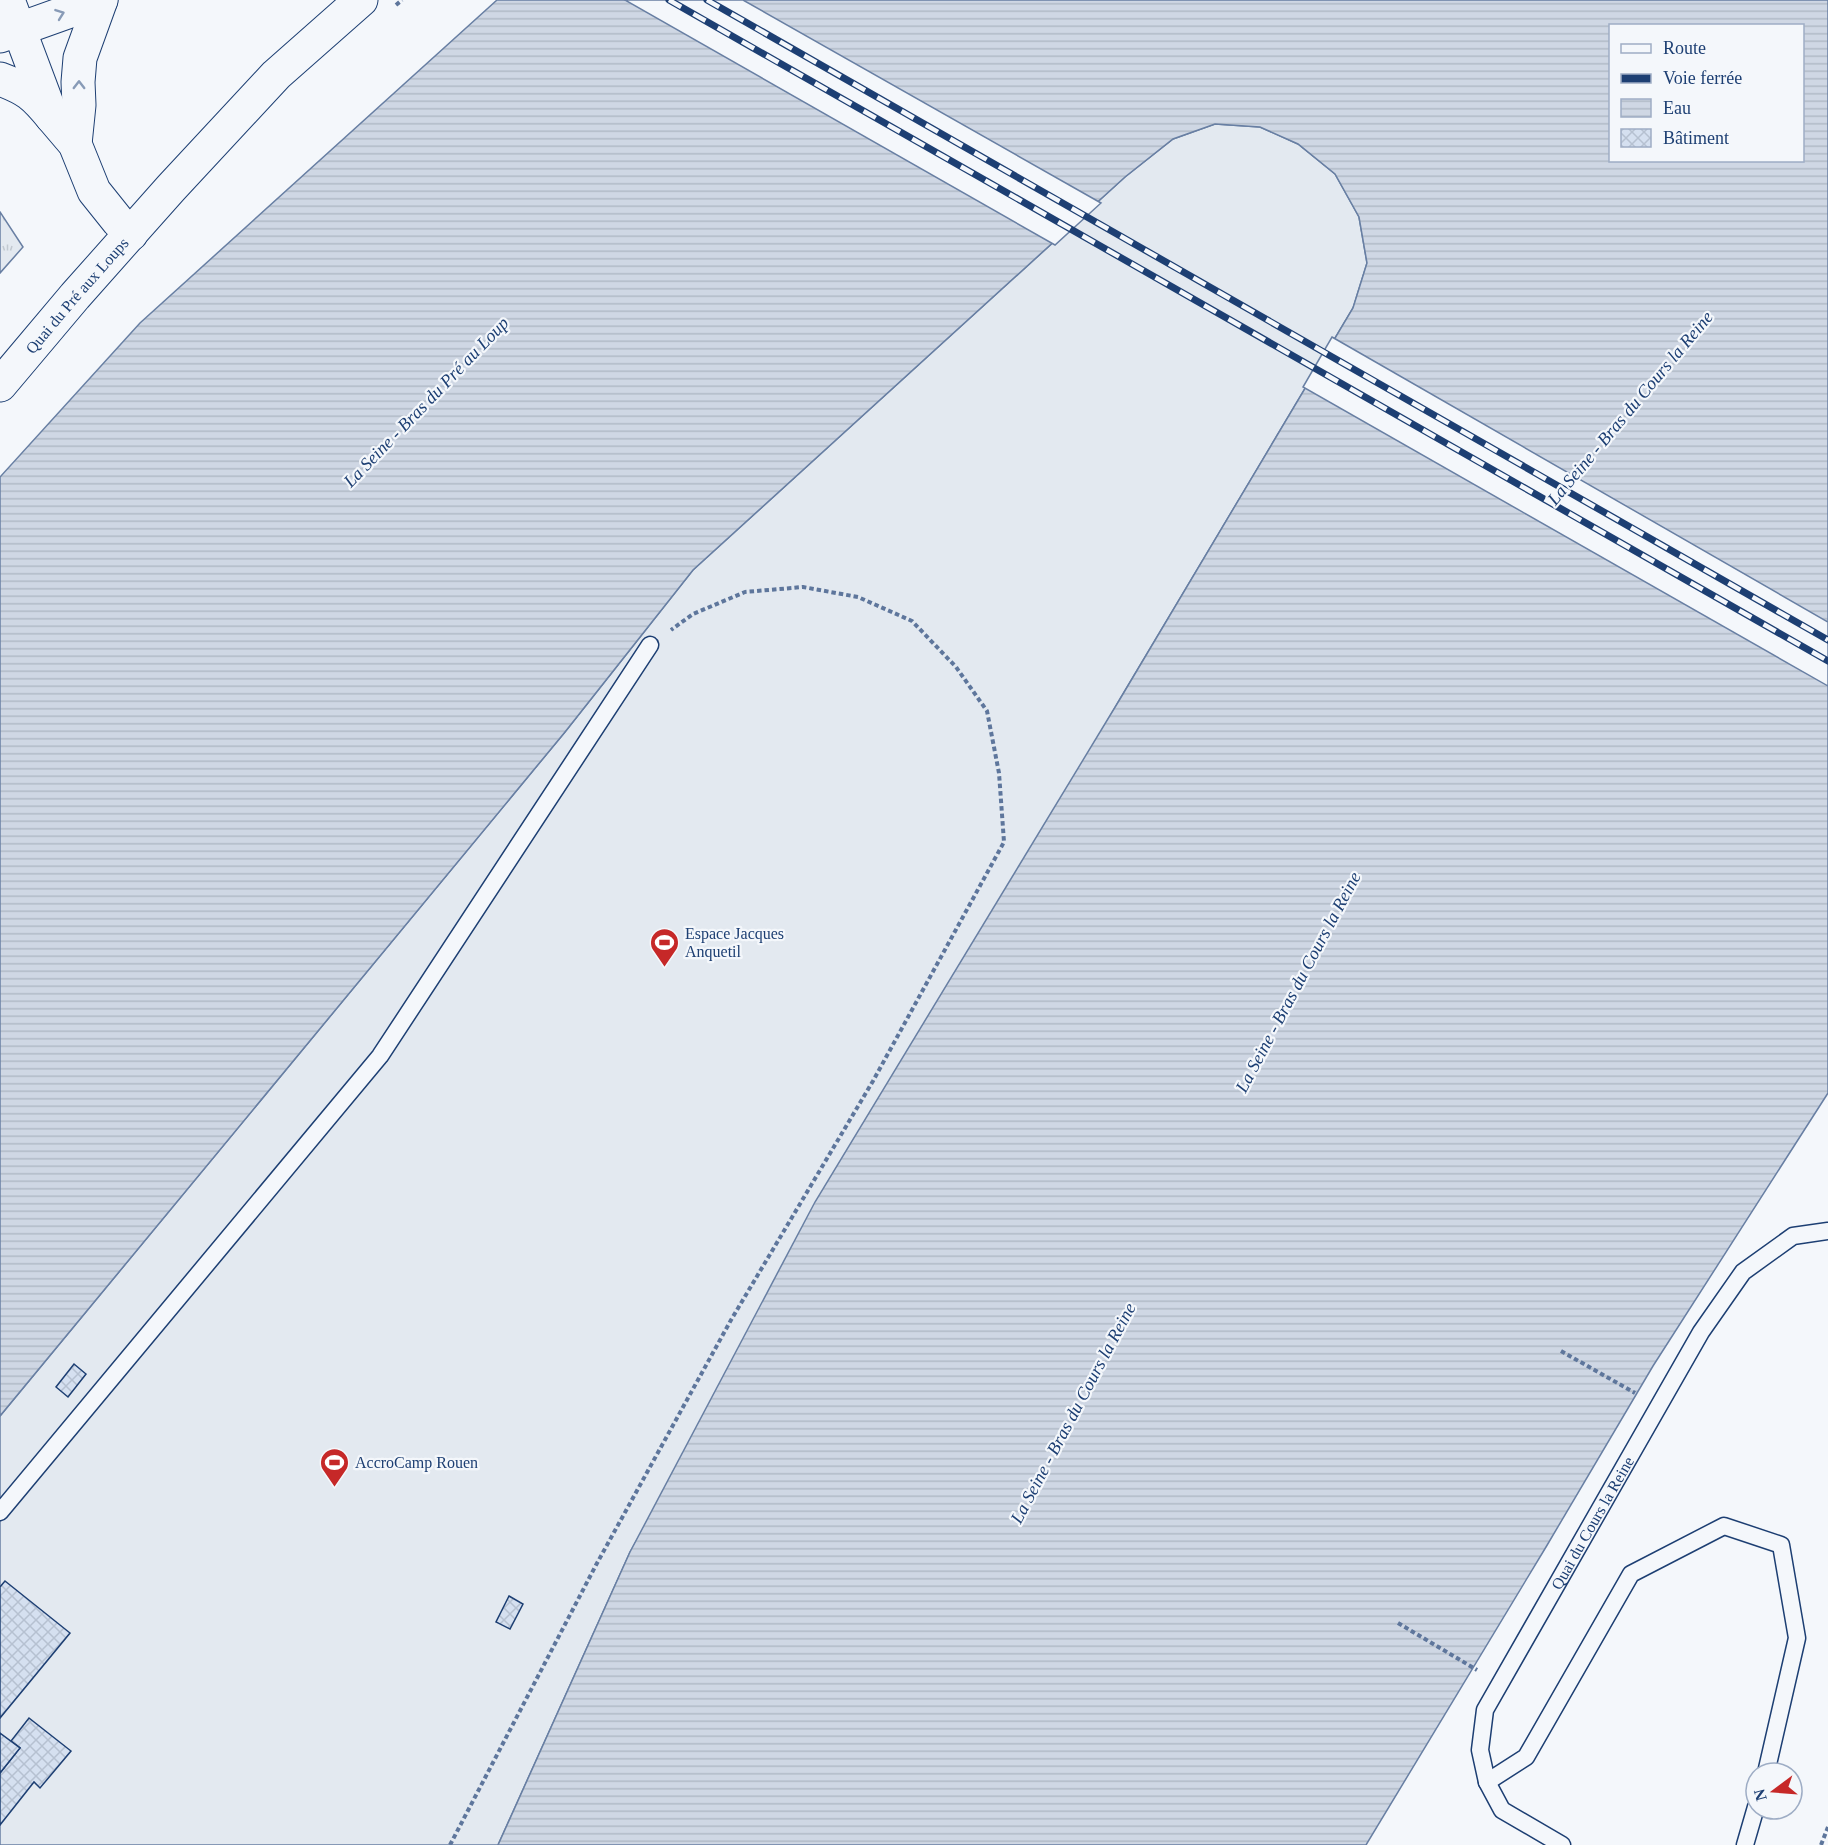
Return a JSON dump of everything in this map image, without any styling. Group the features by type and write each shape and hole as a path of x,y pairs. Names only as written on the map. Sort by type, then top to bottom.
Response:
{"street":[{"path":"52,117 9,22 101,0"},
{"path":"75,144 80,58 101,0"},
{"name":"Quai du Pré aux Loups","path":"0,385 131,234 179,195 276,75 361,0"},
{"path":"0,79 19,86 35,96 75,144 94,191 131,234"}],"lane":[{"path":"0,1512 380,1056 650,645"},
{"name":"Quai du Cours la Reine","path":"1562,1845 1502,1810 1487,1782 1480,1750 1485,1710 1701,1332 1743,1272 1793,1236 1828,1231"},
{"path":"1487,1782 1526,1757 1631,1574 1724,1526 1782,1545 1797,1638 1769,1761"},
{"path":"1745,1845 1752,1821"}],"path":[{"path":"450,1845 596,1565 731,1320 873,1082 1004,843 999,773 987,711 956,667 912,621 858,597 803,587 746,592 693,614 650,645"},
{"path":"1561,1351 1641,1396"},
{"path":"1398,1623 1478,1671"},
{"path":"1821,1845 1828,1827"}],"green space":[{"name":"Espace Jacques Anquetil","path":"1215,124 1260,127 1298,144 1335,174 1359,217 1367,263 1353,308 1120,699 630,1552 498,1845 0,1845 0,1416 565,732 693,570 1125,177 1173,139"},
{"path":"0,212 23,247 0,273"}],"water":[{"path":"497,0 1828,0 1828,1093 1653,1366 1366,1845 498,1845 630,1552 815,1202 1120,699 1353,308 1367,263 1359,217 1335,174 1298,144 1260,127 1215,124 1173,139 1125,177 693,570 565,732 0,1416 0,477 140,323"}],"pier":[{"path":"625,0 743,0 1101,203 1055,245"},
{"path":"1332,337 1828,622 1828,686 1303,387"}],"building":[{"path":"74,1364 86,1374 68,1397 56,1387"},
{"path":"5,1581 70,1633 0,1718 0,1587"},
{"path":"509,1596 523,1604 510,1629 496,1622"},
{"path":"29,1718 71,1751 40,1788 34,1782 0,1825 0,1773 20,1748 11,1741"},
{"path":"0,1733 20,1748 0,1773"}],"railway":[{"path":"669,0 1828,661"},
{"path":"707,0 1828,640"}],"place":[{"name":"Espace Jacques Anquetil","path":"664,968"},
{"name":"AccroCamp Rouen","path":"334,1488"}],"water label":[{"name":"La Seine - Bras du Pré au Loup","path":"426,402"},
{"name":"La Seine - Bras du Cours la Reine","path":"1630,408"},
{"name":"La Seine - Bras du Cours la Reine","path":"1298,982"},
{"name":"La Seine - Bras du Cours la Reine","path":"1073,1413"}]}
